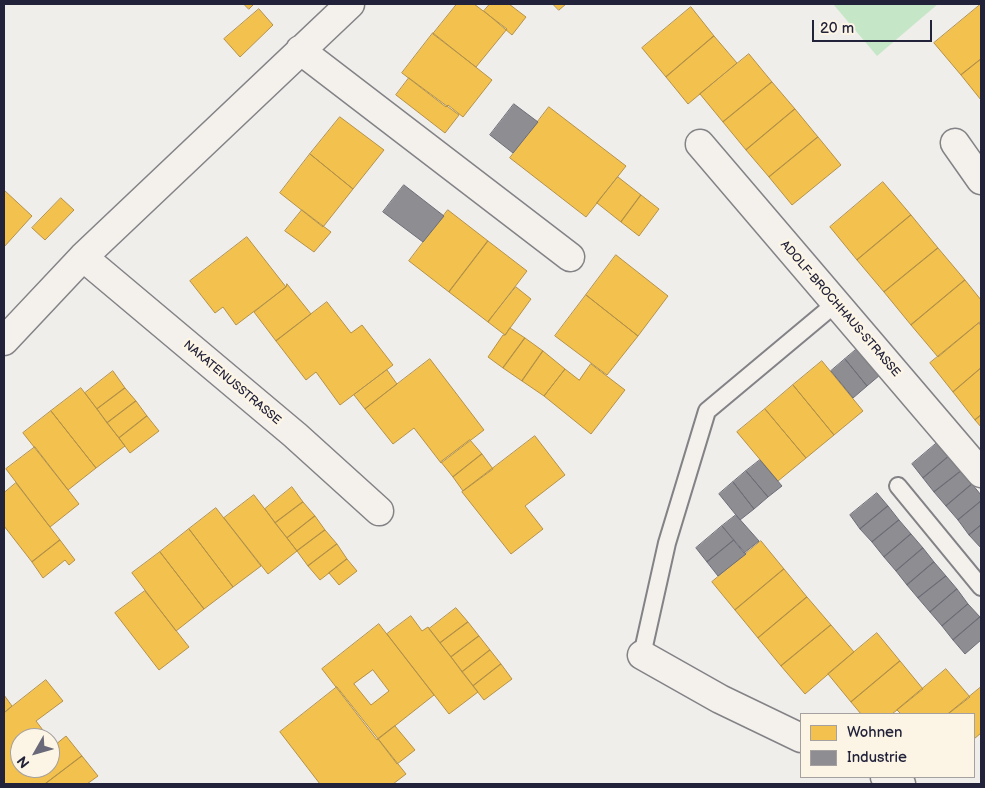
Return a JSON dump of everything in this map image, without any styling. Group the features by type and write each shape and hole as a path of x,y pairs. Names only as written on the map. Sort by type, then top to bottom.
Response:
{"street":[{"path":"4,341 83,257 350,4"},
{"path":"300,50 570,257"},
{"path":"955,143 981,180"},
{"name":"ADOLF-BROCHHAUS-STRASSE","path":"700,144 981,473"},
{"name":"NAKATENUSSTRASSE","path":"83,257 294,435 379,511"},
{"path":"642,655 720,699 800,738"},
{"path":"887,778 901,784"}],"lane":[{"path":"642,655 667,543 707,411 835,304"},
{"path":"898,486 981,587"}],"green space":[{"path":"833,4 938,4 877,56"}],"building: Wohnen":[{"path":"244,4 254,4 249,9"},
{"path":"457,4 474,4 507,29 476,67 433,34"},
{"path":"490,4 509,4 526,17 512,35 484,11"},
{"path":"553,4 566,4 559,10"},
{"path":"981,4 981,59 961,75 934,43"},
{"path":"691,7 714,36 666,77 642,48"},
{"path":"259,9 273,25 240,57 224,39"},
{"path":"433,33 492,80 463,117 448,105 446,107 402,73"},
{"path":"714,36 737,63 688,104 666,77"},
{"path":"749,54 772,82 723,122 700,94"},
{"path":"981,59 981,100 961,75"},
{"path":"409,78 459,115 445,133 396,95"},
{"path":"772,82 795,109 746,150 723,122"},
{"path":"549,107 626,166 586,217 510,158"},
{"path":"795,109 818,137 769,177 746,150"},
{"path":"340,117 384,150 353,189 310,154"},
{"path":"818,137 841,165 792,205 769,177"},
{"path":"310,154 353,189 323,227 280,193"},
{"path":"618,177 641,195 621,222 597,203"},
{"path":"883,182 911,215 857,260 830,227"},
{"path":"4,190 32,216 4,247"},
{"path":"641,195 659,209 639,236 621,222"},
{"path":"61,198 74,210 45,240 32,228"},
{"path":"302,210 331,232 314,252 285,231"},
{"path":"448,210 488,241 449,292 409,261"},
{"path":"911,215 938,248 884,292 857,260"},
{"path":"247,237 286,287 236,325 223,307 215,313 190,281"},
{"path":"488,241 527,271 488,322 449,292"},
{"path":"938,248 965,280 911,325 884,292"},
{"path":"616,255 668,296 638,336 586,295"},
{"path":"965,280 981,300 981,321 938,357 911,325"},
{"path":"287,284 311,314 276,341 254,312 286,287"},
{"path":"516,287 531,299 505,335 488,322"},
{"path":"586,295 638,336 607,375 555,336"},
{"path":"327,302 351,333 362,325 393,365 340,405 316,372 306,380 276,341"},
{"path":"979,323 981,326 981,368 953,392 930,363"},
{"path":"510,328 525,338 503,368 488,357"},
{"path":"525,338 543,351 522,381 503,368"},
{"path":"543,351 565,369 544,396 522,381"},
{"path":"430,359 484,430 441,463 414,428 393,444 365,409"},
{"path":"822,361 863,411 834,435 793,385"},
{"path":"591,364 625,390 591,434 544,396 565,369 579,380"},
{"path":"981,368 981,415 975,420 953,392"},
{"path":"387,370 397,384 365,409 354,395"},
{"path":"113,371 125,388 97,409 85,393"},
{"path":"793,385 834,435 806,458 765,409"},
{"path":"81,388 125,446 96,468 51,411"},
{"path":"125,388 136,401 107,423 97,409"},
{"path":"136,401 147,416 119,438 107,423"},
{"path":"765,409 806,458 778,481 737,432"},
{"path":"51,411 96,468 68,490 23,433"},
{"path":"981,415 981,427 975,420"},
{"path":"147,416 159,431 130,453 119,438"},
{"path":"535,436 565,475 525,506 543,529 511,554 462,492"},
{"path":"470,440 482,454 453,477 441,462"},
{"path":"35,447 79,504 50,527 6,469"},
{"path":"482,454 493,469 463,491 453,477"},
{"path":"16,483 60,540 32,562 4,526 4,493"},
{"path":"292,487 303,502 275,523 265,509"},
{"path":"254,495 297,551 268,574 224,518"},
{"path":"303,502 315,516 287,538 275,523"},
{"path":"216,508 261,566 233,587 189,529"},
{"path":"315,516 325,530 297,551 287,538"},
{"path":"189,529 233,587 204,609 160,552"},
{"path":"325,530 337,544 308,566 297,551"},
{"path":"60,540 75,560 69,565 65,560 43,578 32,562"},
{"path":"761,541 784,569 735,610 712,582"},
{"path":"337,544 347,559 320,580 308,566"},
{"path":"160,552 204,609 176,631 132,573"},
{"path":"347,559 357,571 339,585 329,573"},
{"path":"784,569 807,597 758,638 735,610"},
{"path":"145,591 189,647 159,670 115,613"},
{"path":"807,597 831,625 781,666 758,638"},
{"path":"456,608 468,622 440,643 429,629"},
{"path":"411,616 422,631 428,627 478,692 449,714 387,634"},
{"path":"468,622 479,636 451,657 440,643"},
{"path":"379,624 434,695 377,740 322,669","holes":["373,670 389,691 371,705 354,684"]},
{"path":"831,625 854,652 805,694 781,666"},
{"path":"877,633 900,661 851,702 828,674"},
{"path":"479,636 490,650 462,672 451,657"},
{"path":"490,650 501,664 473,686 462,672"},
{"path":"900,661 923,689 893,713 860,713 851,702"},
{"path":"501,664 512,679 484,700 473,686"},
{"path":"946,669 970,697 949,713 900,713 897,710"},
{"path":"46,680 63,701 36,721 41,728 10,728 10,778 53,778 45,784 4,784 4,713"},
{"path":"337,687 406,774 393,784 320,784 280,732"},
{"path":"981,687 981,733 975,738 975,713 949,713"},
{"path":"4,695 12,706 4,713"},
{"path":"395,726 415,750 397,764 378,739"},
{"path":"66,736 82,756 60,773 60,741"},
{"path":"82,756 98,776 87,784 45,784 53,778 60,778 60,773"}],"building: Industrie":[{"path":"514,104 538,122 513,153 490,135"},
{"path":"404,185 444,216 423,242 383,212"},
{"path":"858,348 880,375 867,386 845,359"},
{"path":"845,359 867,386 853,398 831,371"},
{"path":"938,442 949,456 923,478 912,464"},
{"path":"949,456 961,471 934,492 923,478"},
{"path":"760,460 782,486 768,497 746,471"},
{"path":"746,471 768,497 754,509 733,482"},
{"path":"961,471 972,484 946,506 934,492"},
{"path":"733,482 754,509 740,520 719,494"},
{"path":"972,484 981,495 981,501 958,520 946,506"},
{"path":"877,493 888,506 860,529 850,515"},
{"path":"981,501 981,525 969,535 958,520"},
{"path":"888,506 899,520 872,542 860,529"},
{"path":"736,515 759,541 744,553 722,526"},
{"path":"899,520 911,534 884,557 872,542"},
{"path":"981,525 981,548 969,535"},
{"path":"722,526 734,540 707,562 696,548"},
{"path":"911,534 923,548 896,571 884,557"},
{"path":"734,540 746,554 718,576 707,562"},
{"path":"923,548 934,562 907,585 896,571"},
{"path":"934,562 946,576 918,598 907,585"},
{"path":"946,576 957,589 930,612 918,598"},
{"path":"957,589 968,604 942,626 930,612"},
{"path":"968,604 980,617 953,640 942,626"},
{"path":"980,617 981,640 965,654 953,640"}]}
